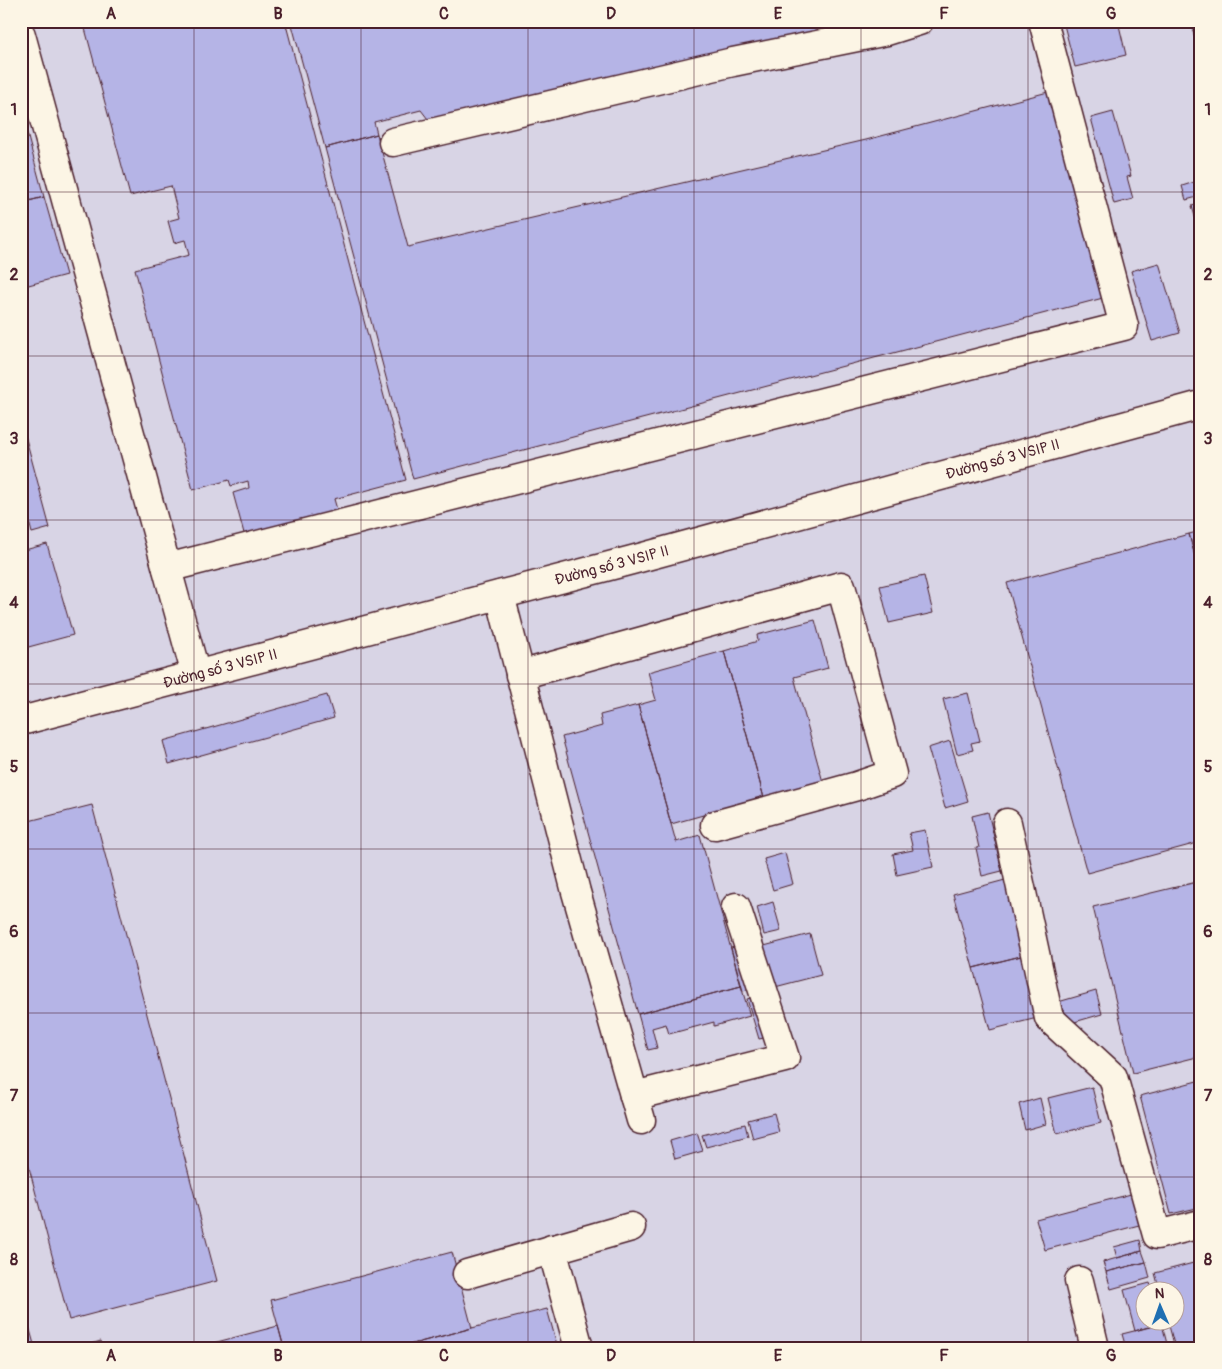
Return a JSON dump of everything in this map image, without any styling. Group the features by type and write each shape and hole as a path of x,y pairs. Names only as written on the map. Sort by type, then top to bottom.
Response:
{"street":[{"path":"393,142 733,62 886,31 919,21"},
{"path":"167,568 1124,326 1043,21"},
{"path":"21,35 196,675"},
{"name":"Đường số 3 VSIP II","path":"21,721 500,595 1201,405"},
{"path":"520,676 841,586 892,774 857,786 715,825"},
{"path":"500,595 576,892 638,1108 785,1058 736,907"},
{"path":"1007,823 1049,1018 1113,1077 1157,1235 1201,1224"},
{"path":"467,1274 632,1228"},
{"path":"552,1249 579,1348"},
{"path":"1079,1282 1095,1348"}],"shaded area":[{"path":"21,21 1201,21 1201,1348 21,1348"}],"building":[{"path":"83,21 285,21 406,480 334,499 338,513 245,537 233,493 249,488 248,481 231,486 229,480 193,490 135,269 189,255 185,240 174,243 168,221 179,218 171,186 130,196"},
{"path":"291,21 871,21 431,123 421,110 374,122 377,134 325,148"},
{"path":"1063,21 1118,21 1126,55 1075,67"},
{"path":"1190,21 1201,21 1201,61"},
{"path":"1048,92 1103,298 413,479 325,148 377,134 408,247 866,140"},
{"path":"21,111 44,197 21,203"},
{"path":"1113,112 1131,176 1127,177 1133,199 1114,204 1091,118"},
{"path":"1201,180 1201,196 1186,200 1182,186"},
{"path":"44,197 66,275 21,287 21,203"},
{"path":"1201,203 1201,238 1192,206"},
{"path":"1159,263 1180,333 1152,341 1131,271"},
{"path":"21,420 50,528 32,533 21,491"},
{"path":"1201,531 1201,578 1189,534"},
{"path":"1189,534 1201,579 1201,842 1087,873 1007,583"},
{"path":"47,544 73,635 21,649 21,551"},
{"path":"924,576 933,613 889,623 880,586"},
{"path":"815,620 828,668 794,677 823,782 764,798 724,651 758,641 757,635"},
{"path":"724,651 764,798 671,824 638,705 656,700 648,672"},
{"path":"968,693 980,741 971,743 973,750 957,754 943,699"},
{"path":"327,695 334,718 169,764 163,741"},
{"path":"638,705 676,842 700,835 741,986 638,1014 562,737 602,726 600,715"},
{"path":"950,741 968,801 945,808 928,748"},
{"path":"92,805 217,1281 69,1320 21,1137 21,823"},
{"path":"988,812 1002,871 982,876 976,848 979,848 972,816"},
{"path":"925,830 933,867 897,875 893,854 913,850 909,833"},
{"path":"785,853 793,884 773,890 764,859"},
{"path":"1005,880 1025,955 973,968 953,894"},
{"path":"1201,881 1201,1056 1133,1073 1093,907"},
{"path":"773,902 781,931 764,935 757,907"},
{"path":"810,934 821,975 775,987 764,946"},
{"path":"742,945 754,988 743,991 731,948"},
{"path":"1021,956 1037,1018 990,1030 973,968"},
{"path":"741,986 750,1016 714,1026 714,1022 669,1034 666,1024 652,1028 657,1048 648,1050 638,1014"},
{"path":"1096,991 1102,1014 1071,1023 1062,1016 1058,1002"},
{"path":"757,996 768,1037 759,1039 747,999"},
{"path":"1201,1080 1201,1207 1171,1214 1140,1096"},
{"path":"1092,1087 1101,1123 1057,1134 1048,1098"},
{"path":"1040,1098 1046,1124 1025,1130 1019,1104"},
{"path":"774,1113 779,1132 753,1139 748,1120"},
{"path":"745,1124 748,1136 706,1147 702,1135"},
{"path":"697,1133 703,1151 675,1159 670,1141"},
{"path":"1131,1194 1139,1225 1045,1250 1036,1219"},
{"path":"1140,1240 1142,1251 1117,1258 1114,1247"},
{"path":"1142,1251 1146,1262 1106,1272 1103,1262"},
{"path":"452,1252 472,1328 398,1348 284,1348 271,1300"},
{"path":"1201,1261 1201,1348 1175,1348 1171,1332 1184,1332 1184,1282 1157,1282 1155,1273"},
{"path":"1146,1262 1150,1278 1111,1289 1106,1272"},
{"path":"1134,1287 1134,1327 1124,1290"},
{"path":"24,1308 35,1348 21,1348 21,1309"},
{"path":"547,1309 558,1348 398,1348 472,1328"},
{"path":"278,1326 284,1348 194,1348"},
{"path":"1134,1331 1164,1332 1168,1348 1126,1348 1122,1334"},
{"path":"101,1341 103,1348 76,1348"}]}
